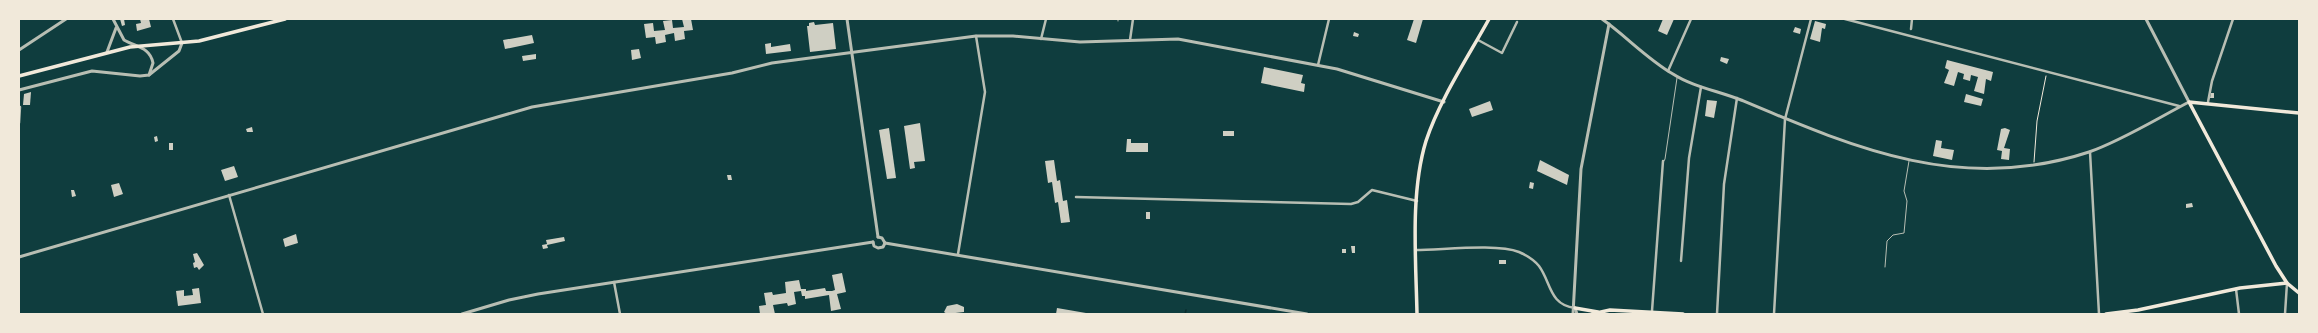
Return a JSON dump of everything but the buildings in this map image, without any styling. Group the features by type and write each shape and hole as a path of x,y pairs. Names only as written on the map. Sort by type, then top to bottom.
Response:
{"main road":[{"path":"19,76 107,52 140,46 182,43 208,39 285,19"},
{"path":"1417,314 1416,250 1418,202 1424,150 1444,102 1489,19"},
{"path":"2299,113 2208,102 2189,102 2287,283 2299,293"},
{"path":"2106,314 2138,310 2236,288 2287,283"},
{"path":"1575,308 1600,313"},
{"path":"1592,314 1606,311 1652,311 1683,314"}],"street":[{"path":"19,50 66,19"},
{"path":"113,19 116,28 124,40 140,46 146,50 152,58 153,63 149,74"},
{"path":"19,90 92,71 140,76 149,74 179,51 182,43 173,19"},
{"path":"847,19 878,237"},
{"path":"1041,39 1046,19"},
{"path":"1130,40 1133,19"},
{"path":"1318,65 1329,19"},
{"path":"1602,19 1668,71 1678,77 1737,98 1841,141 1909,160 1972,170 2034,164 2090,152 2189,102 2146,19"},
{"path":"1668,71 1691,19"},
{"path":"1774,314 1785,119 1811,19"},
{"path":"1845,19 2047,73 2179,106"},
{"path":"1911,28 1912,19"},
{"path":"2208,102 2212,81 2233,19"},
{"path":"1478,40 1502,53 1517,22"},
{"path":"1573,314 1575,308 1580,180 1590,117 1609,24"},
{"path":"107,52 116,28"},
{"path":"958,254 970,171 985,92 976,36"},
{"path":"19,257 532,107 732,73 772,64 976,36 997,36 1080,42 1178,39 1318,65 1399,87 1444,102"},
{"path":"1681,261 1688,166 1701,86"},
{"path":"1717,314 1724,184 1737,98"},
{"path":"19,123 20,107"},
{"path":"2090,152 2093,175 2099,314"},
{"path":"1652,311 1663,161"},
{"path":"1076,197 1350,204 1358,202 1372,190 1418,202"},
{"path":"229,195 263,314"},
{"path":"462,314 510,300 614,282 873,242 878,237"},
{"path":"878,237 882,238 885,243 958,254 1307,314"},
{"path":"873,242 878,248 883,247 885,243"},
{"path":"1416,250 1491,249 1518,252 1528,257 1539,267 1554,296 1562,303 1575,308"},
{"path":"614,282 620,314"},
{"path":"2285,314 2287,283"},
{"path":"2236,288 2239,314"},
{"path":"1575,308 1577,314"}],"lane":[{"path":"1663,161 1666,159 1678,77"},
{"path":"1885,268 1887,241 1892,235 1904,233 1907,201 1904,191 1909,160"}],"path":[{"path":"2034,164 2036,135 2047,73"}],"waterway":[{"path":"1185,314 1186,310"}]}
